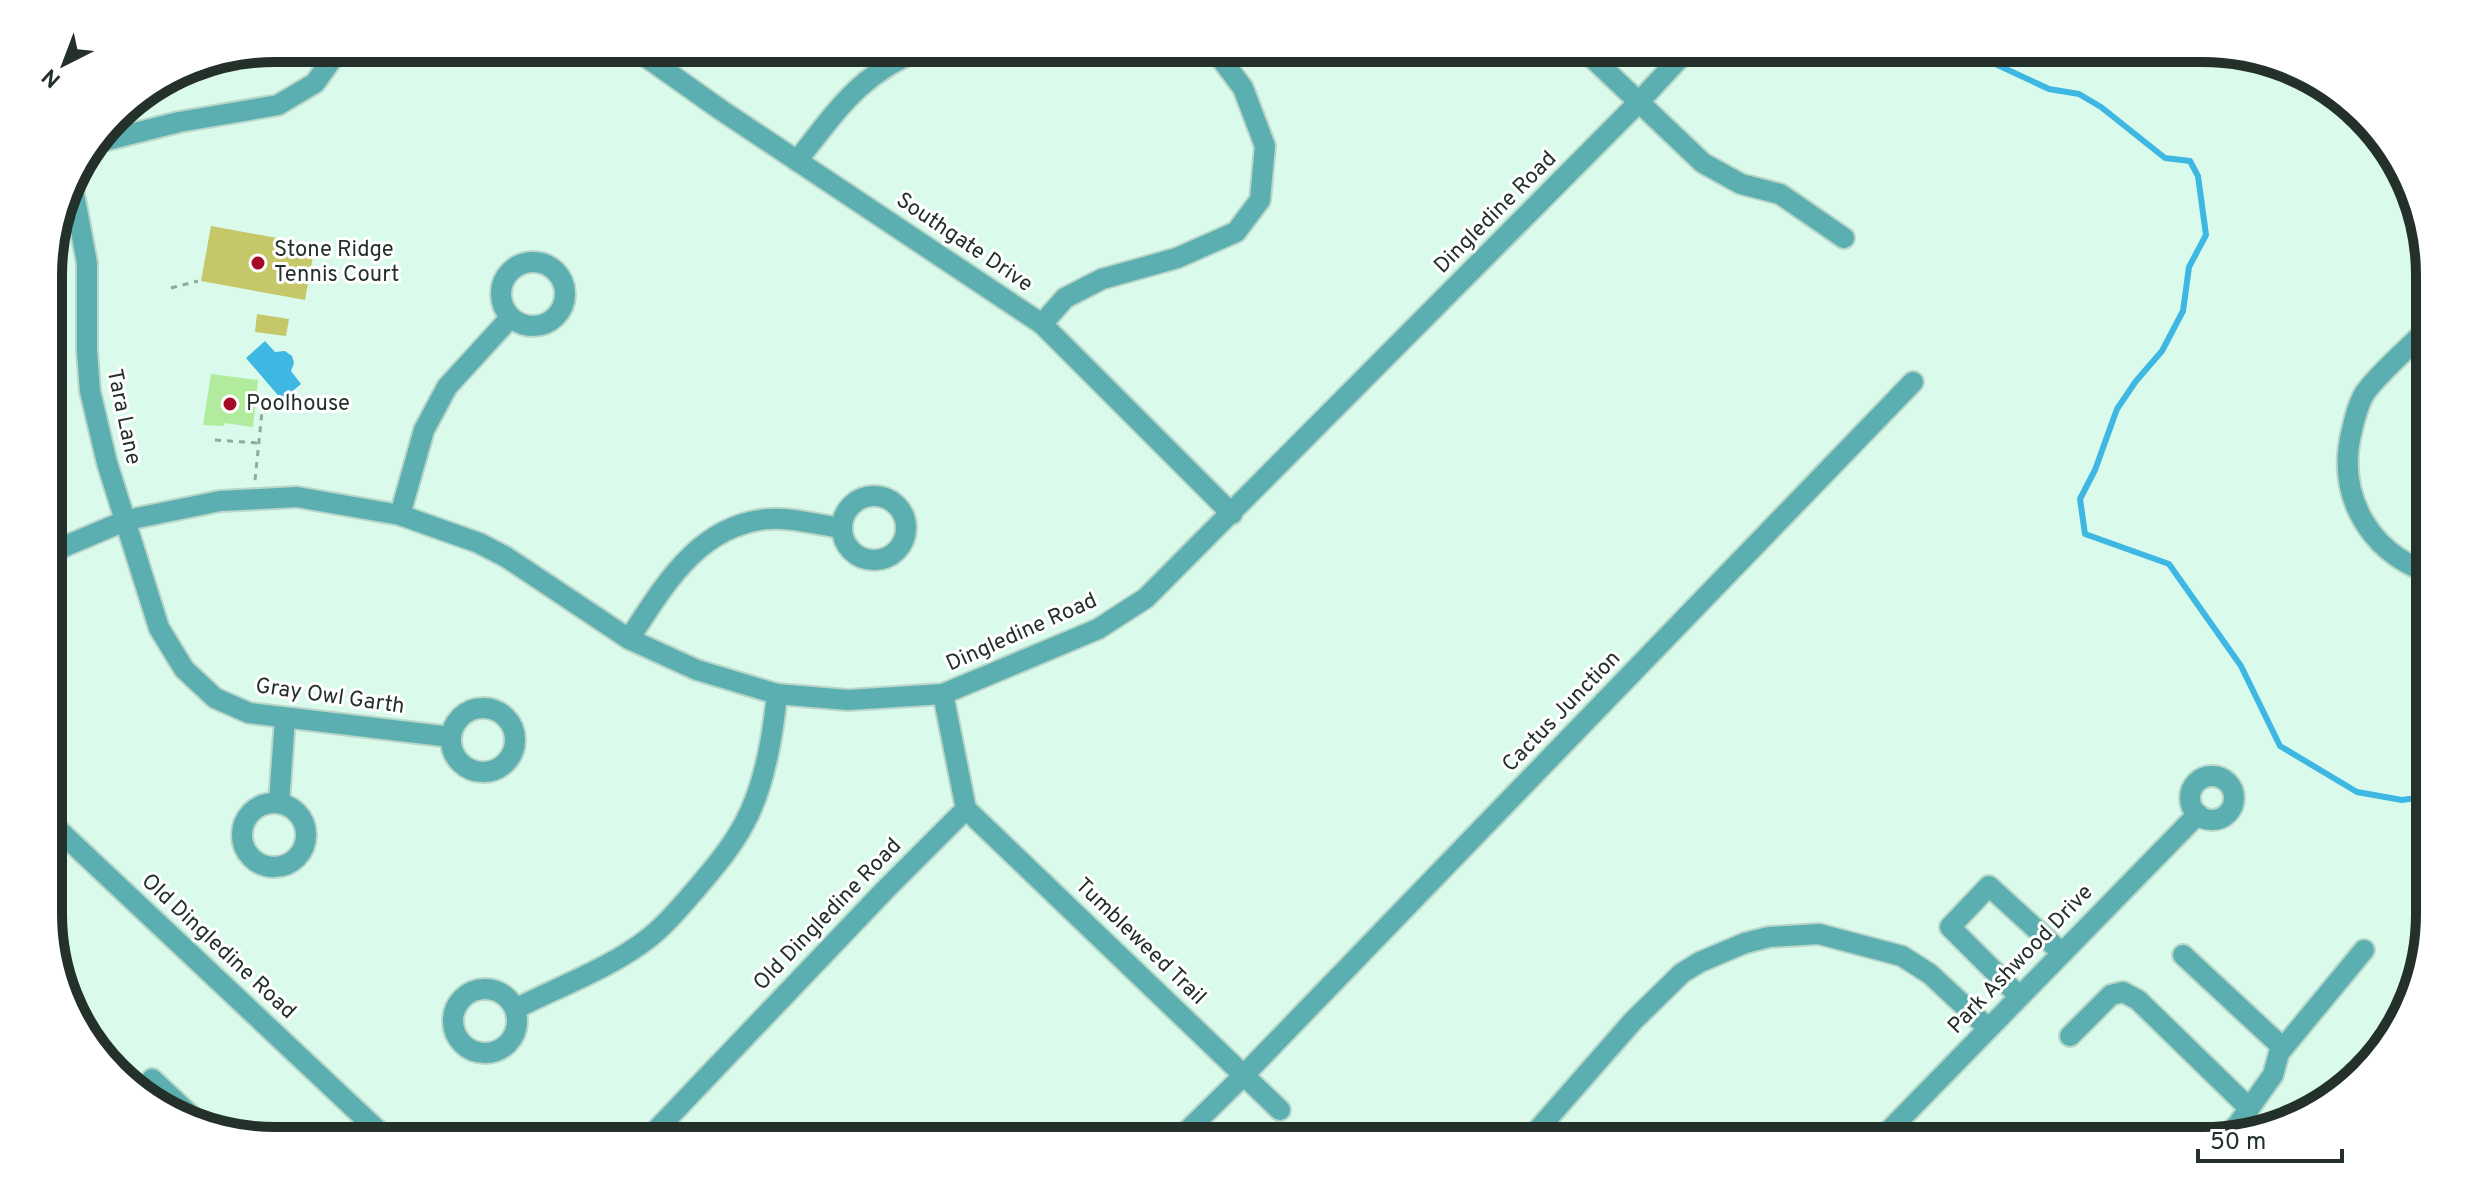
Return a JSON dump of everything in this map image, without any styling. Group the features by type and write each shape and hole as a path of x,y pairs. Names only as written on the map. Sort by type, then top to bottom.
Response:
{"street":[{"path":"112,139 179,122 278,105 315,83 330,62"},
{"name":"Southgate Drive","path":"655,62 1042,324 1232,514"},
{"path":"797,161 843,102 876,71 895,62"},
{"path":"1042,324 1065,298 1102,279 1177,258 1236,232 1260,200 1265,146 1243,88 1224,62"},
{"path":"1596,62 1703,163 1741,184 1780,194 1844,238"},
{"name":"Dingledine Road","path":"62,548 127,520 220,501 297,497 400,515 452,531 493,550 629,639 697,670 777,694 848,700 943,694 1098,629 1146,598 1676,62"},
{"name":"Tara Lane","path":"75,201 87,263 90,391 107,463 127,520"},
{"path":"400,515 424,430 447,387 510,318"},
{"path":"2416,340 2366,391 2347,448 2348,482 2357,513 2378,540 2416,566"},
{"name":"Cactus Junction","path":"1191,1127 1913,382"},
{"path":"629,639 672,574 702,545 738,525 770,519 842,528"},
{"name":"Gray Owl Garth","path":"127,520 159,628 184,669 215,698 249,713 451,737"},
{"path":"515,1009 649,938 673,917 710,873 746,821 763,771 777,694"},
{"path":"943,694 966,809"},
{"path":"279,803 285,718"},
{"name":"Tumbleweed Trail","path":"966,809 1280,1110"},
{"name":"Old Dingledine Road","path":"659,1127 966,809"},
{"name":"Park Ashwood Drive","path":"1893,1127 2198,814"},
{"name":"Old Dingledine Road","path":"62,833 374,1127"},
{"path":"2019,996 1950,927 1989,886 2061,952"},
{"path":"1540,1127 1633,1021 1682,973 1745,943 1769,937 1819,934 1902,956 1930,974 1988,1028"},
{"path":"2070,1036 2111,995 2123,992 2138,1000 2237,1123 2273,1075 2283,1048 2364,950"},
{"path":"2183,955 2283,1048"},
{"path":"152,1079 177,1103"}],"path":[{"path":"171,288 198,281"},
{"path":"255,484 262,412"},
{"path":"215,440 258,443"}],"shaded area":[{"name":"Stone Ridge Tennis Court","path":"211,226 315,245 305,300 201,281"},
{"path":"257,314 289,319 286,336 255,332"}],"water":[{"path":"265,341 275,352 285,351 292,356 294,363 291,371 301,384 282,400 246,358"}],"building":[{"name":"Poolhouse","path":"211,374 258,380 253,427 225,423 224,426 203,425"}],"waterway":[{"path":"1991,62 2049,89 2079,94 2101,107 2165,158 2190,161 2198,176 2206,235 2189,267 2183,311 2162,351 2117,409 2095,470 2080,499 2085,534 2169,564 2241,666 2280,746 2357,792 2402,800 2416,798"}],"place":[{"name":"Stone Ridge Tennis Court","path":"258,263"},
{"name":"Poolhouse","path":"230,404"}]}
